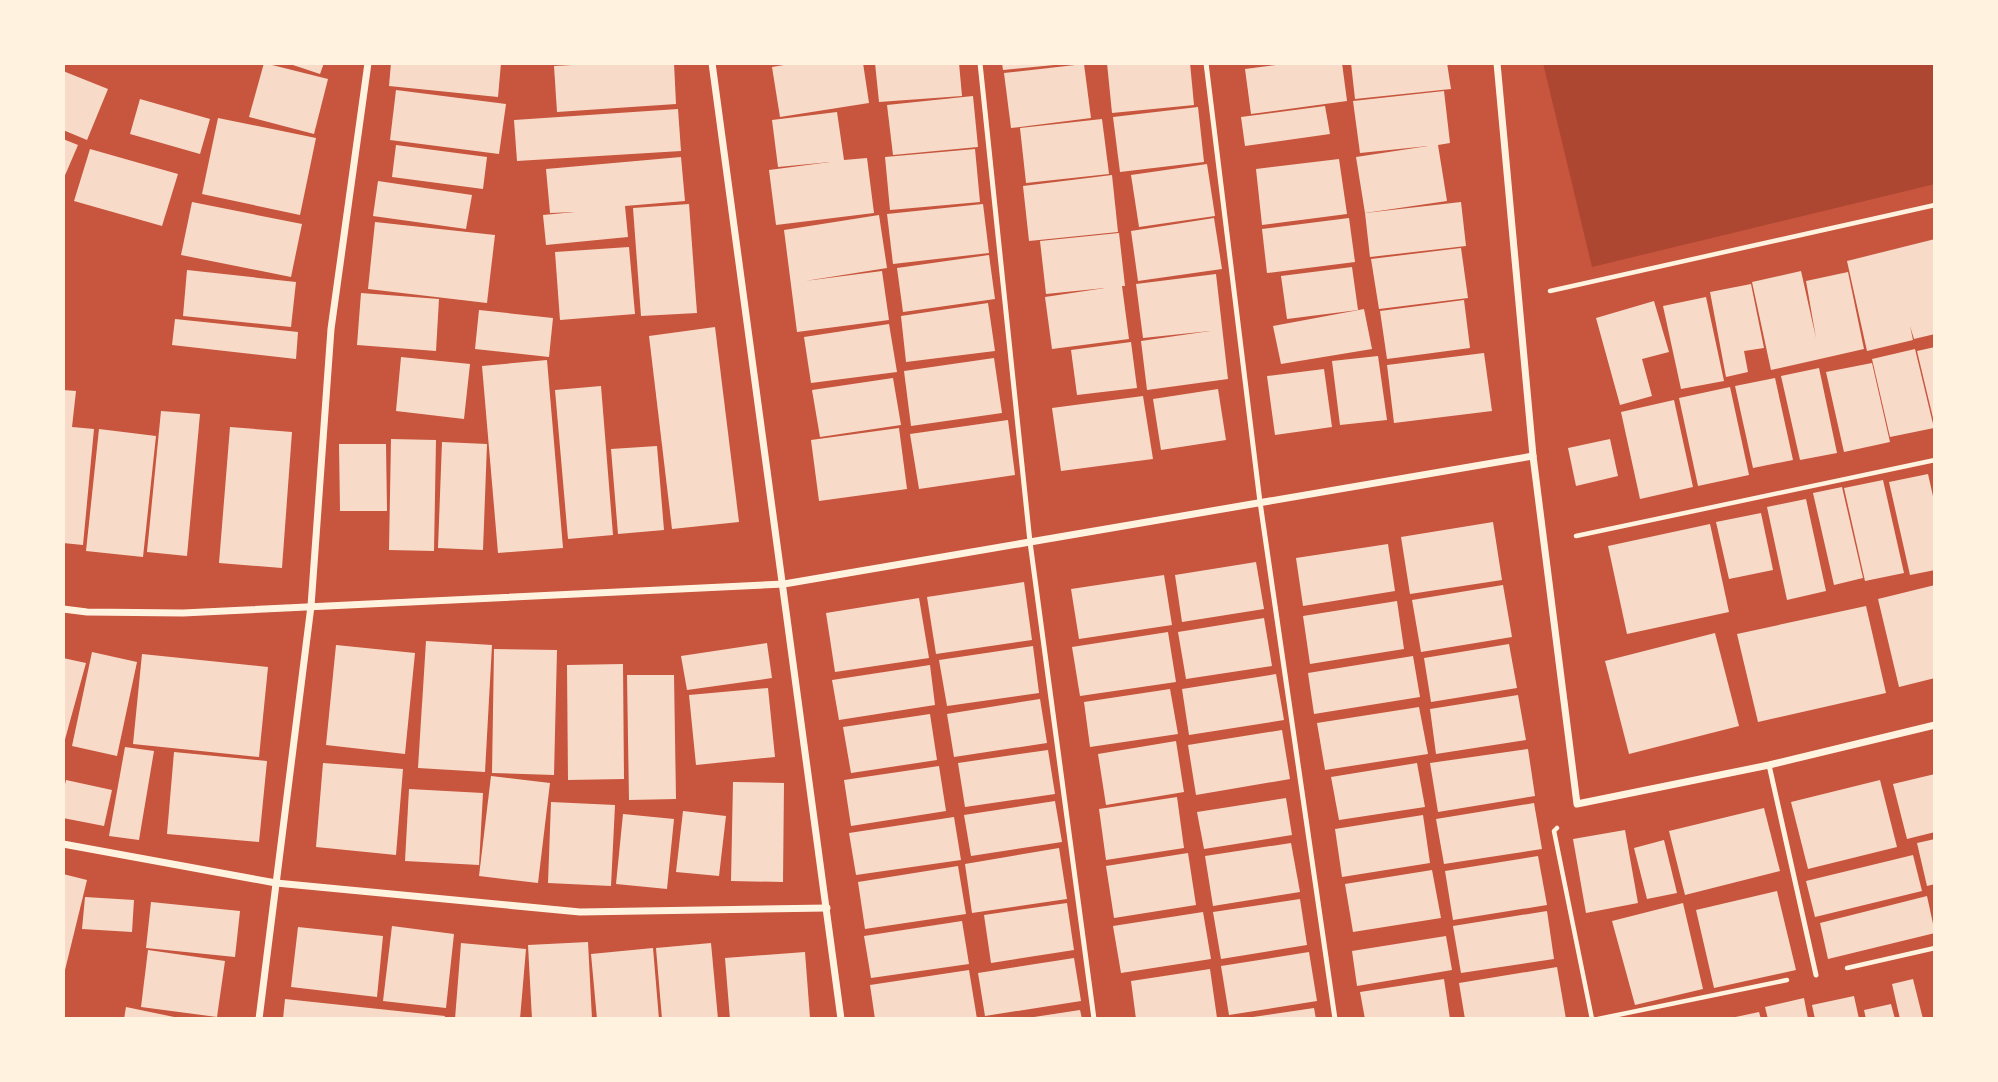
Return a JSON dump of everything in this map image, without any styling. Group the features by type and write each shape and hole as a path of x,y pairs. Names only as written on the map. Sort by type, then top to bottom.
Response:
{"street":[{"path":"259,1019 311,606 331,329 368,63"},
{"path":"712,63 841,1019"},
{"path":"1497,63 1532,456 1577,804 1769,765 1935,725"},
{"path":"63,609 87,612 183,612 784,584 1532,456"},
{"path":"63,844 276,883 580,912 827,908"}],"lane":[{"path":"980,63 1030,542 1094,1019"},
{"path":"1206,63 1260,502 1335,1019"},
{"path":"1769,765 1816,975"}],"path":[{"path":"1518,298 1935,205"},
{"path":"1544,543 1935,460"},
{"path":"1577,804 1554,831 1592,1019"},
{"path":"1598,1019 1935,948"}],"shaded area":[{"path":"1543,63 1935,63 1935,184 1592,267"}],"building":[{"path":"264,63 328,79 314,134 249,117"},
{"path":"287,63 324,63 320,74"},
{"path":"391,63 501,63 498,97 389,86"},
{"path":"674,63 676,104 557,112 554,66"},
{"path":"796,63 863,63 869,103 780,117 772,67"},
{"path":"875,63 959,63 962,96 879,102"},
{"path":"1002,63 1054,63 1054,65 1003,70"},
{"path":"1107,63 1190,63 1194,105 1112,113"},
{"path":"1291,63 1342,63 1347,101 1251,114 1245,69"},
{"path":"1351,63 1447,63 1451,89 1355,99"},
{"path":"1084,64 1091,118 1011,128 1004,73"},
{"path":"63,71 108,89 87,140 63,130"},
{"path":"396,90 506,104 499,154 390,140"},
{"path":"1444,91 1450,143 1438,145 1447,201 1365,213 1356,157 1428,146 1360,153 1353,101"},
{"path":"973,96 978,147 893,155 887,105"},
{"path":"140,99 210,119 200,154 130,134"},
{"path":"1325,106 1330,134 1245,146 1241,117"},
{"path":"1198,107 1204,162 1120,172 1113,117"},
{"path":"678,109 681,151 517,161 514,120"},
{"path":"837,112 844,160 867,158 874,213 776,225 769,170 830,162 778,167 772,120"},
{"path":"218,118 316,138 300,215 202,194"},
{"path":"1102,119 1109,174 1026,183 1020,128"},
{"path":"63,139 78,145 63,180"},
{"path":"396,145 487,157 483,189 392,177"},
{"path":"90,149 178,174 162,226 74,201"},
{"path":"975,149 980,202 890,210 885,157"},
{"path":"681,157 685,201 625,206 628,237 546,245 543,215 575,212 550,213 546,169"},
{"path":"1339,159 1347,214 1262,225 1256,169"},
{"path":"1207,164 1215,216 1139,227 1131,175"},
{"path":"1112,175 1118,232 1029,241 1023,186"},
{"path":"378,181 472,195 466,229 373,216"},
{"path":"192,202 302,224 291,277 181,255"},
{"path":"1461,202 1466,246 1370,257 1365,213"},
{"path":"689,204 697,313 641,316 633,208"},
{"path":"983,204 989,253 893,264 887,214"},
{"path":"879,215 887,268 805,281 882,271 889,320 797,332 784,230"},
{"path":"1214,218 1222,269 1138,281 1131,231"},
{"path":"1349,218 1355,262 1267,273 1262,229"},
{"path":"375,222 495,235 487,303 368,289"},
{"path":"1119,233 1129,339 1052,349 1045,297 1105,288 1046,294 1040,241"},
{"path":"1935,239 1935,334 1914,339 1910,326 1913,340 1867,351 1847,261"},
{"path":"629,247 635,314 560,320 555,252"},
{"path":"1461,248 1468,298 1379,309 1371,259"},
{"path":"989,255 995,299 903,312 897,268"},
{"path":"1352,267 1358,310 1287,319 1281,276"},
{"path":"187,270 296,282 291,327 183,316"},
{"path":"1801,271 1816,338 1806,281 1848,272 1864,349 1771,370 1752,282"},
{"path":"1216,274 1228,379 1147,390 1141,341 1210,331 1143,338 1136,284"},
{"path":"1751,284 1764,348 1744,351 1748,372 1726,377 1710,292"},
{"path":"361,293 439,299 436,351 357,345"},
{"path":"1706,297 1724,381 1681,389 1663,306"},
{"path":"1464,300 1470,348 1387,359 1380,311"},
{"path":"1654,301 1669,352 1642,359 1652,396 1620,405 1596,318"},
{"path":"988,303 995,351 906,362 901,316"},
{"path":"1364,309 1372,349 1281,364 1273,326"},
{"path":"479,310 553,318 549,357 475,349"},
{"path":"175,319 298,332 296,359 172,345"},
{"path":"889,324 897,372 811,383 804,337"},
{"path":"715,327 739,522 672,529 649,336"},
{"path":"1131,342 1137,388 1077,395 1071,350"},
{"path":"1935,347 1935,421 1934,422 1917,351"},
{"path":"1915,349 1934,428 1890,437 1872,359"},
{"path":"1484,353 1492,411 1394,423 1387,365"},
{"path":"1378,356 1387,420 1340,425 1332,361"},
{"path":"401,357 470,364 464,419 396,411"},
{"path":"994,358 1002,413 911,426 904,371"},
{"path":"547,360 563,548 498,553 482,366"},
{"path":"1872,363 1890,442 1844,452 1826,372"},
{"path":"1819,368 1837,453 1800,460 1781,376"},
{"path":"1324,369 1332,427 1275,435 1267,376"},
{"path":"893,378 901,425 820,437 812,390"},
{"path":"1775,378 1793,460 1753,468 1735,386"},
{"path":"601,386 613,535 568,539 555,390"},
{"path":"1730,387 1749,475 1698,486 1679,398"},
{"path":"1218,389 1226,440 1161,450 1153,399"},
{"path":"63,390 76,391 72,427 94,429 83,545 63,543"},
{"path":"1143,396 1153,459 1061,471 1052,408"},
{"path":"1674,400 1693,487 1640,499 1621,412"},
{"path":"161,411 200,414 187,556 147,552"},
{"path":"1008,420 1015,475 919,489 910,434"},
{"path":"230,427 292,432 282,568 219,563"},
{"path":"899,428 907,489 819,501 811,440"},
{"path":"99,429 156,436 143,557 86,551"},
{"path":"391,439 436,440 434,551 389,550"},
{"path":"1610,439 1618,476 1576,486 1568,448"},
{"path":"442,442 487,444 483,550 438,548"},
{"path":"339,444 386,444 387,511 340,511"},
{"path":"657,446 664,530 618,534 611,449"},
{"path":"1928,474 1935,505 1935,570 1910,575 1889,482"},
{"path":"1883,480 1904,573 1865,581 1844,488"},
{"path":"1842,487 1863,578 1834,585 1813,493"},
{"path":"1806,499 1826,591 1787,600 1767,507"},
{"path":"1761,513 1773,570 1729,579 1716,522"},
{"path":"1493,522 1502,580 1410,594 1401,537"},
{"path":"1710,524 1729,612 1627,634 1608,546"},
{"path":"1388,544 1395,591 1303,606 1296,558"},
{"path":"1256,562 1264,609 1182,622 1175,575"},
{"path":"1164,575 1172,625 1079,639 1071,589"},
{"path":"1024,582 1032,640 936,654 927,597"},
{"path":"1503,585 1512,637 1421,652 1412,600"},
{"path":"1935,585 1935,678 1899,687 1878,599"},
{"path":"919,598 929,658 835,672 826,613"},
{"path":"1397,601 1404,649 1310,664 1303,616"},
{"path":"1866,606 1886,693 1758,722 1737,634"},
{"path":"1264,618 1272,666 1186,679 1178,632"},
{"path":"1168,632 1176,682 1080,696 1072,647"},
{"path":"1715,633 1739,726 1629,754 1605,661"},
{"path":"426,641 492,645 485,772 418,768"},
{"path":"767,643 772,678 687,690 681,656"},
{"path":"1509,644 1517,688 1431,702 1424,658"},
{"path":"336,645 415,653 405,754 326,745"},
{"path":"1033,646 1039,693 947,706 939,660"},
{"path":"494,649 557,650 554,775 492,773"},
{"path":"92,652 137,662 117,756 72,746"},
{"path":"142,654 268,667 259,757 133,744"},
{"path":"1413,656 1420,697 1314,714 1308,673"},
{"path":"63,658 86,663 64,743 63,743"},
{"path":"623,664 624,779 568,780 567,665"},
{"path":"930,665 935,705 839,720 832,680"},
{"path":"1276,674 1284,720 1189,735 1182,689"},
{"path":"627,675 674,675 676,799 629,800"},
{"path":"768,688 775,757 696,765 689,695"},
{"path":"1170,689 1178,734 1090,747 1084,702"},
{"path":"1518,695 1526,740 1436,754 1430,709"},
{"path":"1040,699 1047,743 954,757 947,714"},
{"path":"1419,707 1428,754 1325,770 1317,723"},
{"path":"930,714 937,760 851,773 843,727"},
{"path":"1282,730 1290,779 1196,795 1188,745"},
{"path":"1176,741 1184,792 1106,805 1098,754"},
{"path":"125,747 154,751 139,840 109,836"},
{"path":"1528,749 1535,796 1438,812 1430,763"},
{"path":"1048,750 1055,794 965,807 958,763"},
{"path":"174,752 267,761 259,842 167,834"},
{"path":"323,763 403,769 396,855 316,847"},
{"path":"1417,763 1425,807 1339,820 1331,777"},
{"path":"939,766 946,811 851,826 844,780"},
{"path":"1935,774 1935,832 1907,839 1893,784"},
{"path":"491,776 550,783 538,883 479,876"},
{"path":"66,780 112,790 104,826 63,818"},
{"path":"1880,780 1897,847 1808,869 1791,802"},
{"path":"733,782 784,783 783,882 731,881"},
{"path":"409,789 483,793 479,865 405,861"},
{"path":"1177,797 1184,848 1106,860 1099,809"},
{"path":"1286,798 1292,835 1204,849 1197,812"},
{"path":"1055,801 1062,842 971,856 964,815"},
{"path":"551,802 615,805 611,886 548,883"},
{"path":"1534,803 1542,849 1444,864 1436,819"},
{"path":"1764,808 1780,871 1685,895 1669,831"},
{"path":"683,811 726,816 719,876 676,872"},
{"path":"623,814 674,819 667,889 616,884"},
{"path":"1423,815 1430,863 1342,877 1335,829"},
{"path":"954,817 961,860 856,875 849,833"},
{"path":"1625,830 1638,903 1586,913 1573,839"},
{"path":"1935,839 1935,884 1927,886 1917,843"},
{"path":"1664,840 1677,893 1647,899 1634,848"},
{"path":"1291,843 1300,892 1213,906 1205,856"},
{"path":"1059,848 1067,899 972,913 965,864"},
{"path":"1188,853 1196,905 1114,918 1106,866"},
{"path":"1913,855 1922,891 1815,917 1806,881"},
{"path":"1538,856 1547,905 1453,920 1445,871"},
{"path":"958,866 966,914 865,929 858,882"},
{"path":"1432,870 1441,918 1353,932 1345,884"},
{"path":"63,874 87,880 65,970 63,969"},
{"path":"1777,891 1796,970 1714,988 1696,910"},
{"path":"1927,896 1935,933 1828,959 1820,923"},
{"path":"85,897 134,900 132,932 82,929"},
{"path":"1300,899 1307,945 1221,959 1213,912"},
{"path":"151,902 240,911 235,957 146,948"},
{"path":"1067,903 1074,950 991,963 984,915"},
{"path":"1683,903 1703,989 1635,1005 1612,921"},
{"path":"1547,911 1554,959 1461,973 1453,926"},
{"path":"1203,912 1211,959 1121,973 1113,926"},
{"path":"962,921 969,964 871,978 864,936"},
{"path":"392,926 454,934 446,1008 383,1001"},
{"path":"298,927 383,936 377,997 291,987"},
{"path":"1446,936 1452,970 1357,986 1352,951"},
{"path":"588,942 592,1019 532,1019 528,945"},
{"path":"461,943 526,949 520,1019 455,1019"},
{"path":"711,943 718,1019 662,1019 656,948"},
{"path":"653,948 659,1019 597,1019 591,954"},
{"path":"148,950 225,961 217,1017 141,1007"},
{"path":"805,952 810,1018 730,1019 725,958"},
{"path":"1309,952 1317,1001 1229,1015 1221,966"},
{"path":"1074,958 1081,1001 985,1016 978,973"},
{"path":"1557,967 1566,1019 1465,1019 1459,983"},
{"path":"1210,969 1217,1018 1136,1019 1131,981"},
{"path":"969,970 977,1019 875,1019 870,985"},
{"path":"1444,979 1450,1019 1365,1019 1360,992"},
{"path":"1913,979 1923,1019 1900,1019 1892,984"},
{"path":"1854,996 1859,1019 1815,1019 1812,1005"},
{"path":"1804,998 1808,1019 1768,1019 1765,1007"},
{"path":"285,999 445,1016 444,1019 283,1019"},
{"path":"1891,1004 1895,1019 1866,1019 1864,1010"},
{"path":"126,1007 179,1018 179,1019 124,1019"},
{"path":"1314,1008 1316,1019 1253,1019 1253,1017"},
{"path":"1080,1010 1082,1019 1034,1019 1034,1017"},
{"path":"1759,1012 1761,1019 1731,1019 1731,1018"}]}
